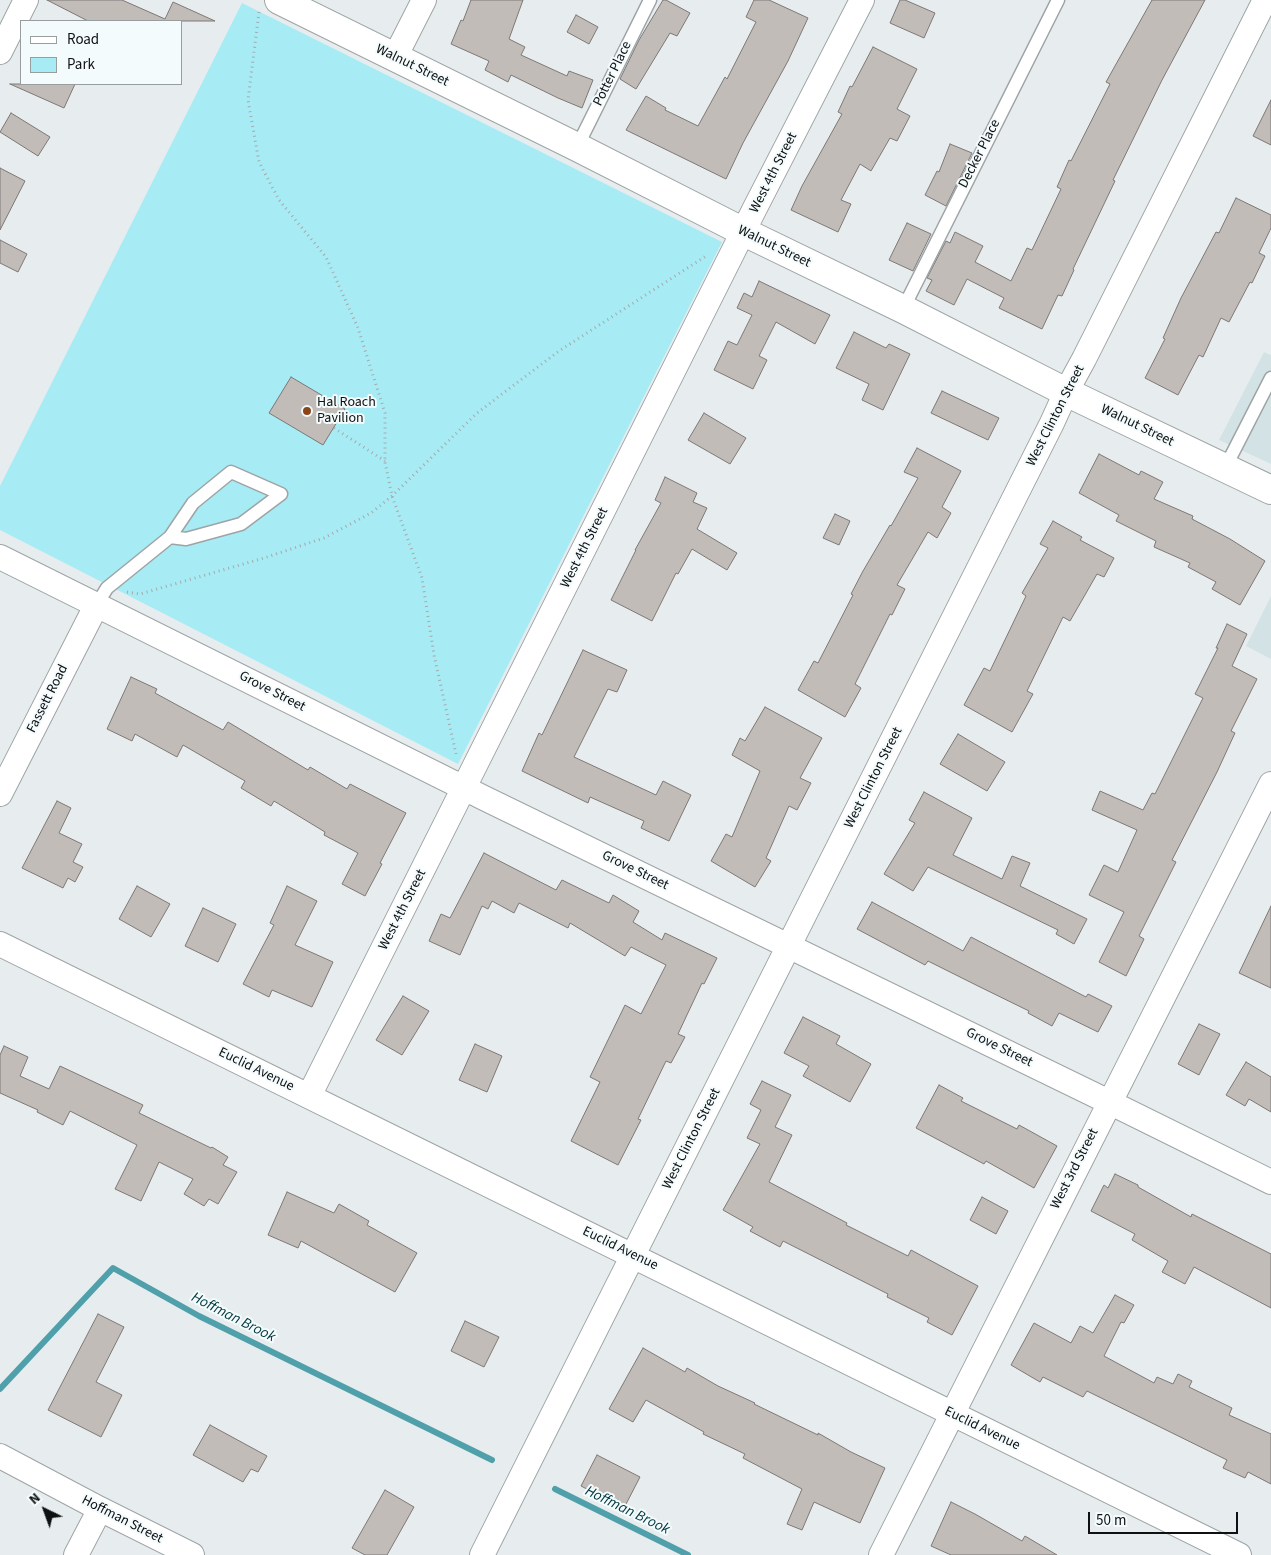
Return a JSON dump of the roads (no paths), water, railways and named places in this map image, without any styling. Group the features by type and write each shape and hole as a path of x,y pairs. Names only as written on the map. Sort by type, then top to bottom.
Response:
{"street":[{"path":"0,52 26,0"},
{"path":"395,57 424,0"},
{"name":"West 4th Street","path":"309,1096 862,0"},
{"name":"West Clinton Street","path":"482,1555 1265,0"},
{"name":"Walnut Street","path":"271,3 395,57 1066,392 1271,490"},
{"name":"Grove Street","path":"0,556 102,596 464,788 1271,1182"},
{"name":"Fassett Road","path":"0,794 102,596"},
{"name":"West 3rd Street","path":"881,1555 1271,784"},
{"name":"Euclid Avenue","path":"0,944 1239,1555"},
{"name":"Hoffman Street","path":"2,1458 192,1555"},
{"path":"76,1555 100,1509"}],"lane":[{"name":"Potter Place","path":"577,147 650,0"},
{"name":"Decker Place","path":"903,309 1058,0"},
{"path":"1225,468 1271,378"},
{"path":"102,596 170,537 193,503 231,472 281,494 241,524 186,538 170,537"}],"waterway":[{"name":"Hoffman Brook","path":"0,1389 113,1268 199,1316 492,1460"},
{"name":"Hoffman Brook","path":"555,1489 688,1555"}],"place":[{"name":"Hal Roach Pavilion","path":"307,411"}]}
